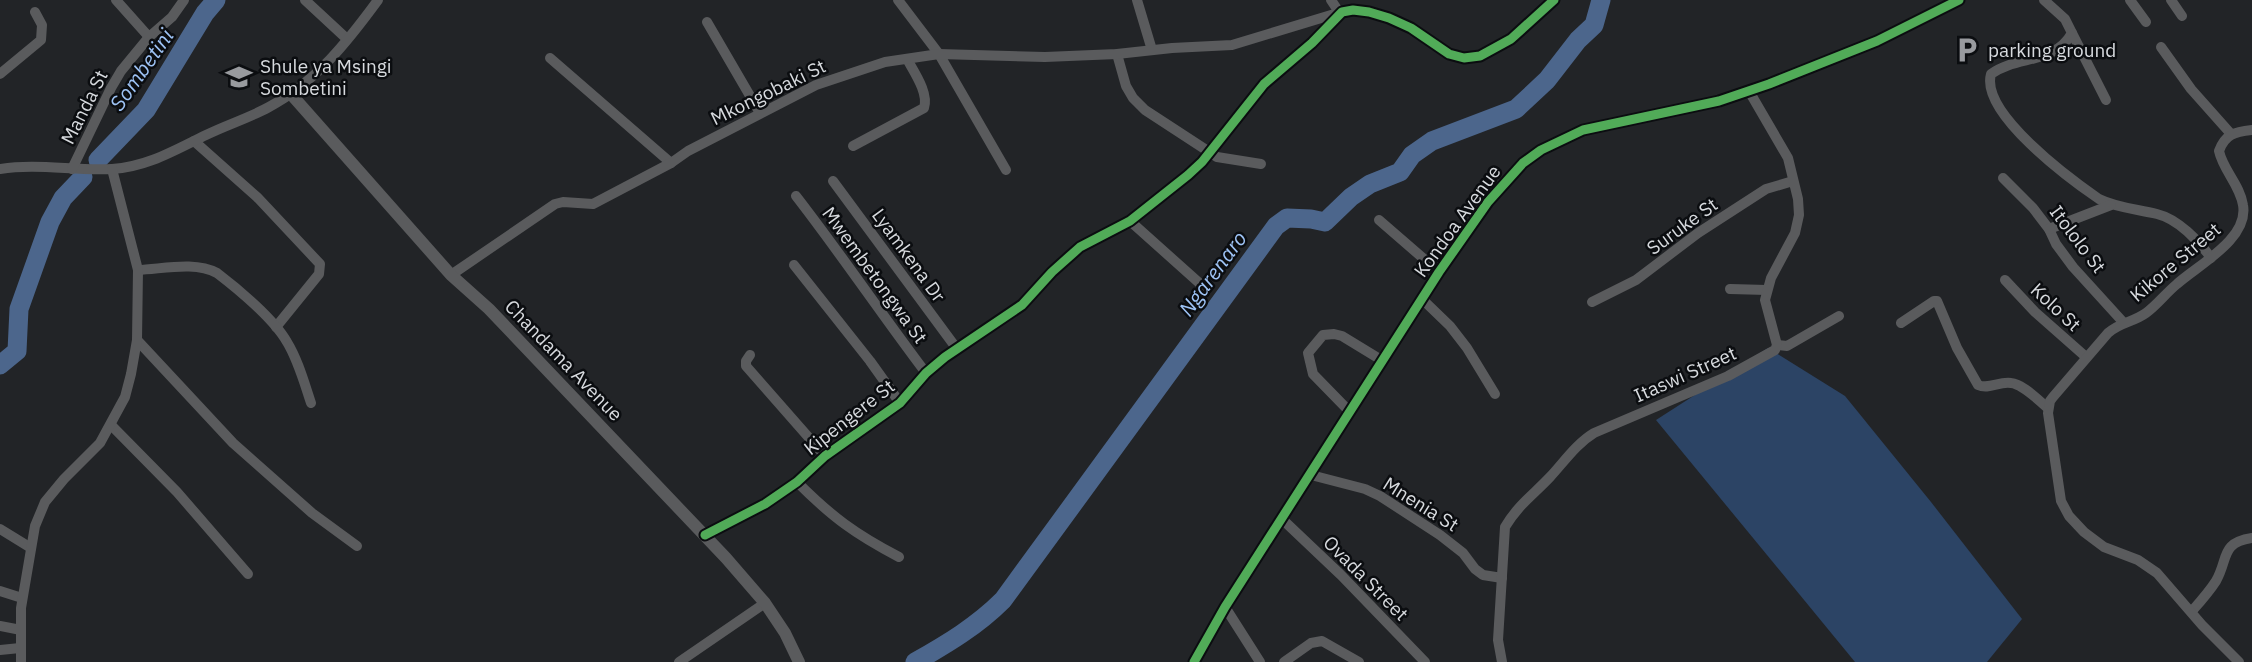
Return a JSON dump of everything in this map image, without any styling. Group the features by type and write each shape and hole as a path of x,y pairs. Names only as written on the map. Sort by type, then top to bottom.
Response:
{"street":[{"path":"116,0 149,37"},
{"name":"Manda St","path":"72,169 121,71 149,37 172,17 184,0"},
{"path":"305,0 347,39"},
{"path":"0,169 34,166 111,169 138,166 156,160 269,108 309,80 378,0"},
{"path":"898,0 939,54 1006,170"},
{"path":"1137,0 1152,50"},
{"path":"1331,0 1340,12 1353,10 1389,18 1411,28 1449,54 1464,58 1480,56 1511,39 1553,0"},
{"name":"Kondoa Avenue","path":"1194,662 1225,607 1439,272 1488,202 1524,163 1541,150 1583,130 1719,101 1749,91 1877,41 1959,0"},
{"path":"2044,0 2065,19 2106,100"},
{"path":"2130,0 2146,22"},
{"path":"2171,0 2182,16"},
{"path":"0,74 41,40 42,25 35,12"},
{"name":"Mkongobaki St","path":"451,275 555,204 593,204 816,85 885,62 939,54 1023,57 1117,54 1233,45 1340,12"},
{"name":"Kipengere St","path":"705,536 765,504 797,482 825,456 900,403 926,373 1022,305 1067,257 1098,236 1130,221 1188,175 1210,152 1264,84 1312,43 1340,12"},
{"path":"707,22 760,113"},
{"path":"2072,33 2054,52 1994,71 1990,78 1990,89 2002,111 2018,132 2085,189 2111,205 2166,217 2196,240 2211,258"},
{"path":"2161,47 2191,89 2231,134 2252,130"},
{"path":"1117,54 1119,70 1133,99 1145,110 1223,160 1261,164"},
{"path":"550,58 671,163"},
{"path":"853,146 924,108 924,94 907,59"},
{"path":"1749,91 1783,147 1798,198 1799,215 1794,233 1767,290 1765,300 1777,345"},
{"name":"Chandama Avenue","path":"290,93 451,275 489,309 705,536 765,603 785,633 799,662"},
{"name":"Kikore Street","path":"2048,408 2050,401 2108,333 2123,322 2146,313 2234,236 2243,219 2244,206 2219,151 2222,143 2231,134"},
{"path":"194,141 257,197 320,264 319,274 276,327"},
{"path":"21,662 22,598 35,526 45,502 100,443 125,397 131,374 137,340 138,270 111,169"},
{"name":"Itololo St","path":"2003,178 2033,208 2068,260 2123,322"},
{"name":"Lyamkena Dr","path":"832,181 957,349"},
{"name":"Suruke St","path":"1592,302 1636,280 1698,233 1766,189 1793,181"},
{"name":"Mwembetongwa St","path":"796,197 843,257 926,373"},
{"path":"2049,229 2111,205"},
{"path":"1379,220 1439,272"},
{"path":"1130,221 1206,289"},
{"path":"794,265 870,360 900,403"},
{"path":"138,270 208,268 224,279 276,327 287,341 311,403"},
{"name":"Kolo St","path":"2005,280 2035,312 2087,356"},
{"path":"1730,289 1767,290"},
{"path":"1422,299 1450,326 1467,348 1495,394"},
{"path":"1901,323 1923,306 1937,301 1978,385 1986,387 2015,383 2048,408 2059,494 2064,508 2084,532 2104,547 2138,559 2151,568 2239,662"},
{"name":"Itaswi Street","path":"1502,662 1499,640 1505,527 1514,512 1583,440 1611,425 1728,376 1775,349 1777,345 1787,346 1839,316"},
{"path":"1350,412 1313,374 1308,353 1323,335 1334,334 1383,361"},
{"path":"137,340 233,443 312,513 357,546"},
{"path":"750,355 746,366 825,456"},
{"path":"111,425 177,492 248,574"},
{"name":"Mnenia St","path":"1311,475 1365,489 1380,496 1425,523 1453,544 1483,575 1502,578"},
{"path":"797,482 839,522 899,557"},
{"name":"Ovada Street","path":"1282,519 1341,575 1425,662"},
{"path":"0,529 31,548"},
{"path":"2192,611 2217,579 2231,547 2237,541 2252,538"},
{"path":"0,591 22,598"},
{"path":"679,662 765,603"},
{"path":"1225,607 1260,662"},
{"path":"0,626 21,630"},
{"path":"1284,662 1311,643 1322,641 1359,662"},
{"path":"0,650 20,648"}],"shaded area":[{"path":"1768,348 1845,396 2022,619 1987,662 1855,662 1656,420"}],"waterway":[{"name":"Sombetini","path":"98,160 146,110 205,13 216,0"},
{"name":"Ngarenaro","path":"915,662 961,634 1003,600 1276,226 1287,218 1325,222 1351,197 1370,184 1400,172 1412,155 1432,141 1516,109 1547,80 1578,40 1594,25 1601,0"},
{"name":"Sombetini","path":"0,365 17,351 19,309 50,222 63,198 83,177"}],"cycle path":[{"path":"705,535 765,504 797,482 825,456 900,403 926,373 945,357 1022,305 1052,272 1080,247 1130,221 1188,175 1202,162 1264,84 1312,43 1342,12 1369,12 1389,18 1411,28 1449,54 1464,58 1480,56 1511,39 1554,0"},
{"path":"1194,662 1225,607 1439,272 1488,202 1523,163 1541,150 1583,130 1719,101 1769,84 1877,41 1959,0"}],"place":[{"name":"parking ground","path":"1967,50"},
{"name":"Shule ya Msingi Sombetini","path":"239,77"}]}
